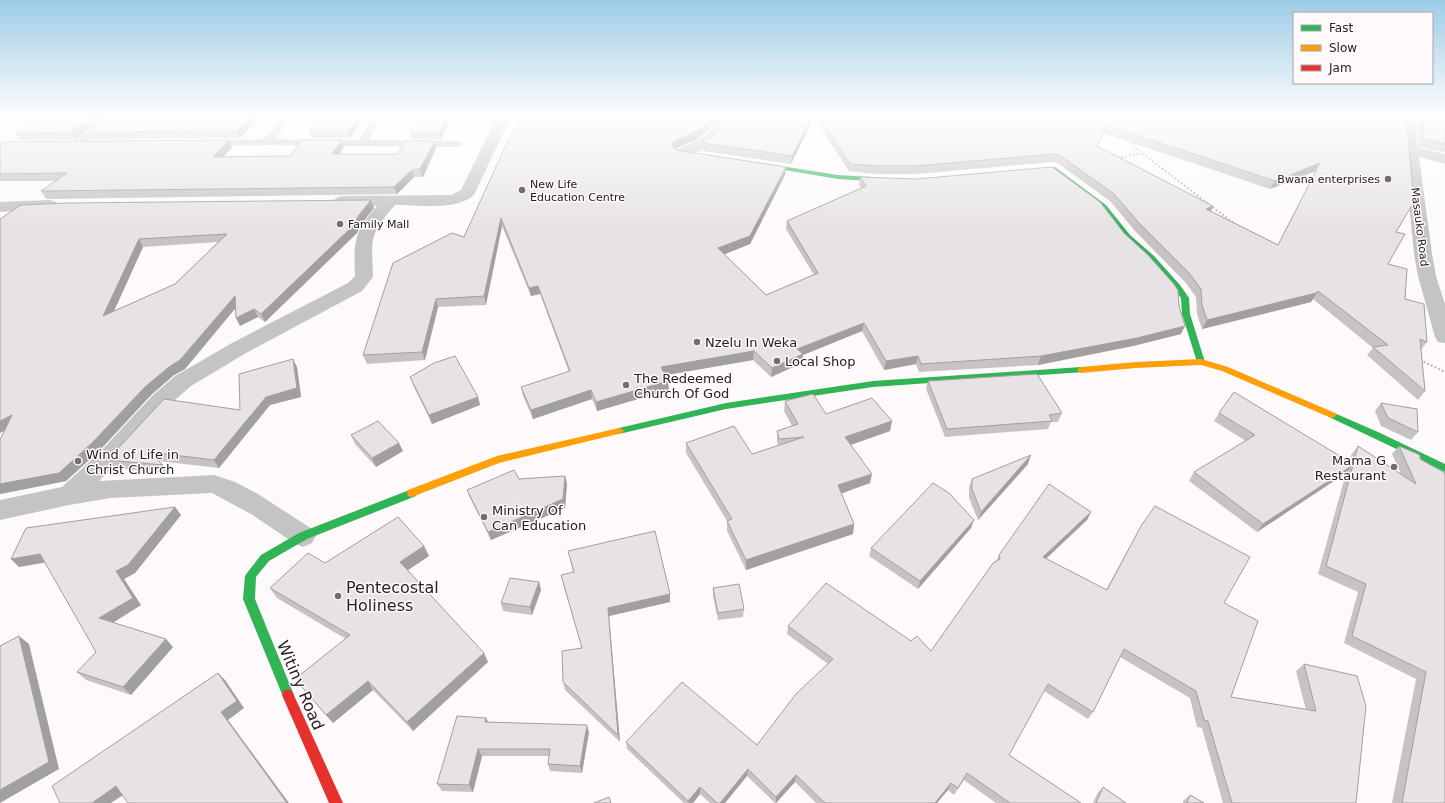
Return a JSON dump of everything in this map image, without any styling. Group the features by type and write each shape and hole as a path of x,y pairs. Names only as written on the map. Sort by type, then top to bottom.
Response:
{"street":[{"path":"327,201 452,200 462,197 468,192 486,153"},
{"path":"685,153 696,155"},
{"name":"Masauko Road","path":"1411,153 1426,276 1440,302 1445,337"},
{"path":"1422,153 1445,159"},
{"path":"749,163 838,177 899,180"},
{"path":"1037,170 1053,168 1104,206 1128,236 1151,258 1177,287 1185,298 1186,314 1201,362"},
{"path":"69,495 108,458 160,401 183,382 239,348 355,287 364,277 362,244 365,235 368,228 390,201"},
{"path":"0,207 64,204"},
{"path":"0,510 69,495 110,489 214,484 226,488 271,513 303,536 497,460 726,406 873,384 1035,374 1136,365 1201,362 1226,369 1375,434 1445,468"},
{"name":"Witiny Road","path":"303,536 264,558 251,576 249,599 290,701 336,803"}],"path":[{"path":"1112,158 1139,153"},
{"path":"1143,153 1242,229"},
{"path":"1415,358 1445,372"}],"building":[{"path":"0,153 216,153 213,157 290,156 292,153 428,153 420,169 412,170 394,187 41,191 67,173 0,174"},
{"path":"502,153 698,153 786,167 750,236 718,248 766,295 818,273 787,221 866,186 860,177 916,179 1052,167 1100,202 1124,233 1148,255 1173,283 1178,290 1179,306 1185,326 1137,338 1041,356 921,364 918,356 886,361 864,323 797,349 803,354 772,368 754,351 661,367 668,381 596,402 591,390 531,410 521,387 570,371 538,286 529,288 501,218 484,296 436,299 422,352 363,355 393,263 452,233 464,237"},
{"path":"775,153 793,153 792,156"},
{"path":"843,153 1111,153 1213,206 1206,209 1278,245 1320,163 1275,181 1192,153 1409,153 1414,202 1396,232 1405,234 1388,264 1407,269 1405,299 1424,304 1427,342 1420,339 1425,391 1373,347 1388,345 1318,291 1316,293 1207,320 1202,305 1201,289 1189,273 1139,223 1114,194 1061,156 1055,154 916,166 850,164"},
{"path":"371,200 359,215 354,225 261,314 254,309 236,318 235,296 180,360 145,387 92,443 59,473 0,484 0,440 12,415 0,421 0,219 21,205 67,203","holes":["227,234 175,284 103,316 139,239"]},
{"path":"455,356 478,397 429,415 410,377 434,363"},
{"path":"293,359 297,388 266,397 214,460 149,452 163,465 107,460 164,399 240,410 239,374"},
{"path":"1037,374 1062,413 1049,415 1052,421 947,429 928,381"},
{"path":"1234,392 1353,464 1358,446 1416,484 1399,446 1420,455 1420,459 1445,473 1445,803 1402,803 1426,672 1352,636 1366,584 1326,566 1353,465 1263,524 1194,472 1255,435 1219,413"},
{"path":"813,394 826,414 872,398 892,421 845,437 872,474 838,485 854,524 746,560 727,521 732,519 686,443 734,426 752,454 804,437 779,439 777,431 798,424 785,401"},
{"path":"1381,403 1417,409 1418,432 1388,418"},
{"path":"378,421 399,443 372,458 351,435"},
{"path":"1031,455 981,512 972,489 972,479"},
{"path":"514,470 519,479 565,476 563,499 488,532 467,490"},
{"path":"933,483 949,493 974,520 920,581 871,548"},
{"path":"1049,484 1091,512 1043,557 1107,590 1141,526 1155,506 1250,557 1224,603 1258,621 1231,697 1316,711 1304,664 1357,676 1366,706 1356,803 1232,803 1208,721 1204,720 1196,691 1124,649 1093,712 1048,684 1009,755 1081,803 1010,803 967,773 958,788 951,783 935,803 825,803 796,775 776,797 748,769 720,803 717,803 700,787 688,801 626,742 682,682 757,745 796,694 833,659 788,626 826,583 911,641 917,636 931,651 993,563 1000,559 999,555"},
{"path":"175,507 128,565 116,571 133,598 99,618 166,639 123,687 77,672 96,652 40,554 11,559 26,528"},
{"path":"398,517 424,546 400,562 484,653 407,722 368,681 326,715 295,679 350,635 270,588 308,553 325,563"},
{"path":"655,531 670,594 608,608 618,735 563,682 562,651 582,648 561,575 574,572 568,551"},
{"path":"510,578 539,582 530,607 501,603"},
{"path":"739,584 744,609 718,613 713,588"},
{"path":"19,636 49,762 0,790 0,646"},
{"path":"218,673 237,701 221,712 287,803 128,803 116,786 92,803 60,803 52,786"},
{"path":"457,716 486,718 485,722 587,725 580,766 548,764 550,749 478,749 469,785 437,784"},
{"path":"1103,787 1126,803 1096,803"},
{"path":"1190,795 1204,803 1187,803"},
{"path":"609,797 611,803 594,803"}],"traffic: fast":[{"path":"756,164 838,177 888,180"},
{"path":"1050,169 1053,168 1104,206 1128,236 1151,258 1177,287 1185,298 1186,314 1201,362"},
{"path":"619,431 726,406 873,384 1081,370"},
{"path":"1332,415 1445,468"},
{"path":"288,695 249,599 251,576 265,558 303,536 412,493"}],"traffic: slow":[{"path":"1081,370 1136,365 1201,362 1225,369 1332,415"},
{"path":"412,493 497,460 619,431"}],"traffic: jam":[{"path":"288,695 336,803"}],"place":[{"name":"Bwana enterprises","path":"1388,179"},
{"name":"New Life Education Centre","path":"522,190"},
{"name":"Family Mall","path":"340,224"},
{"name":"Nzelu In Weka","path":"697,342"},
{"name":"Local Shop","path":"777,361"},
{"name":"The Redeemed Church Of God","path":"626,385"},
{"name":"Wind of Life in Christ Church","path":"78,461"},
{"name":"Mama G Restaurant","path":"1394,467"},
{"name":"Ministry Of Can Education","path":"484,517"},
{"name":"Pentecostal Holiness","path":"338,596"}]}
